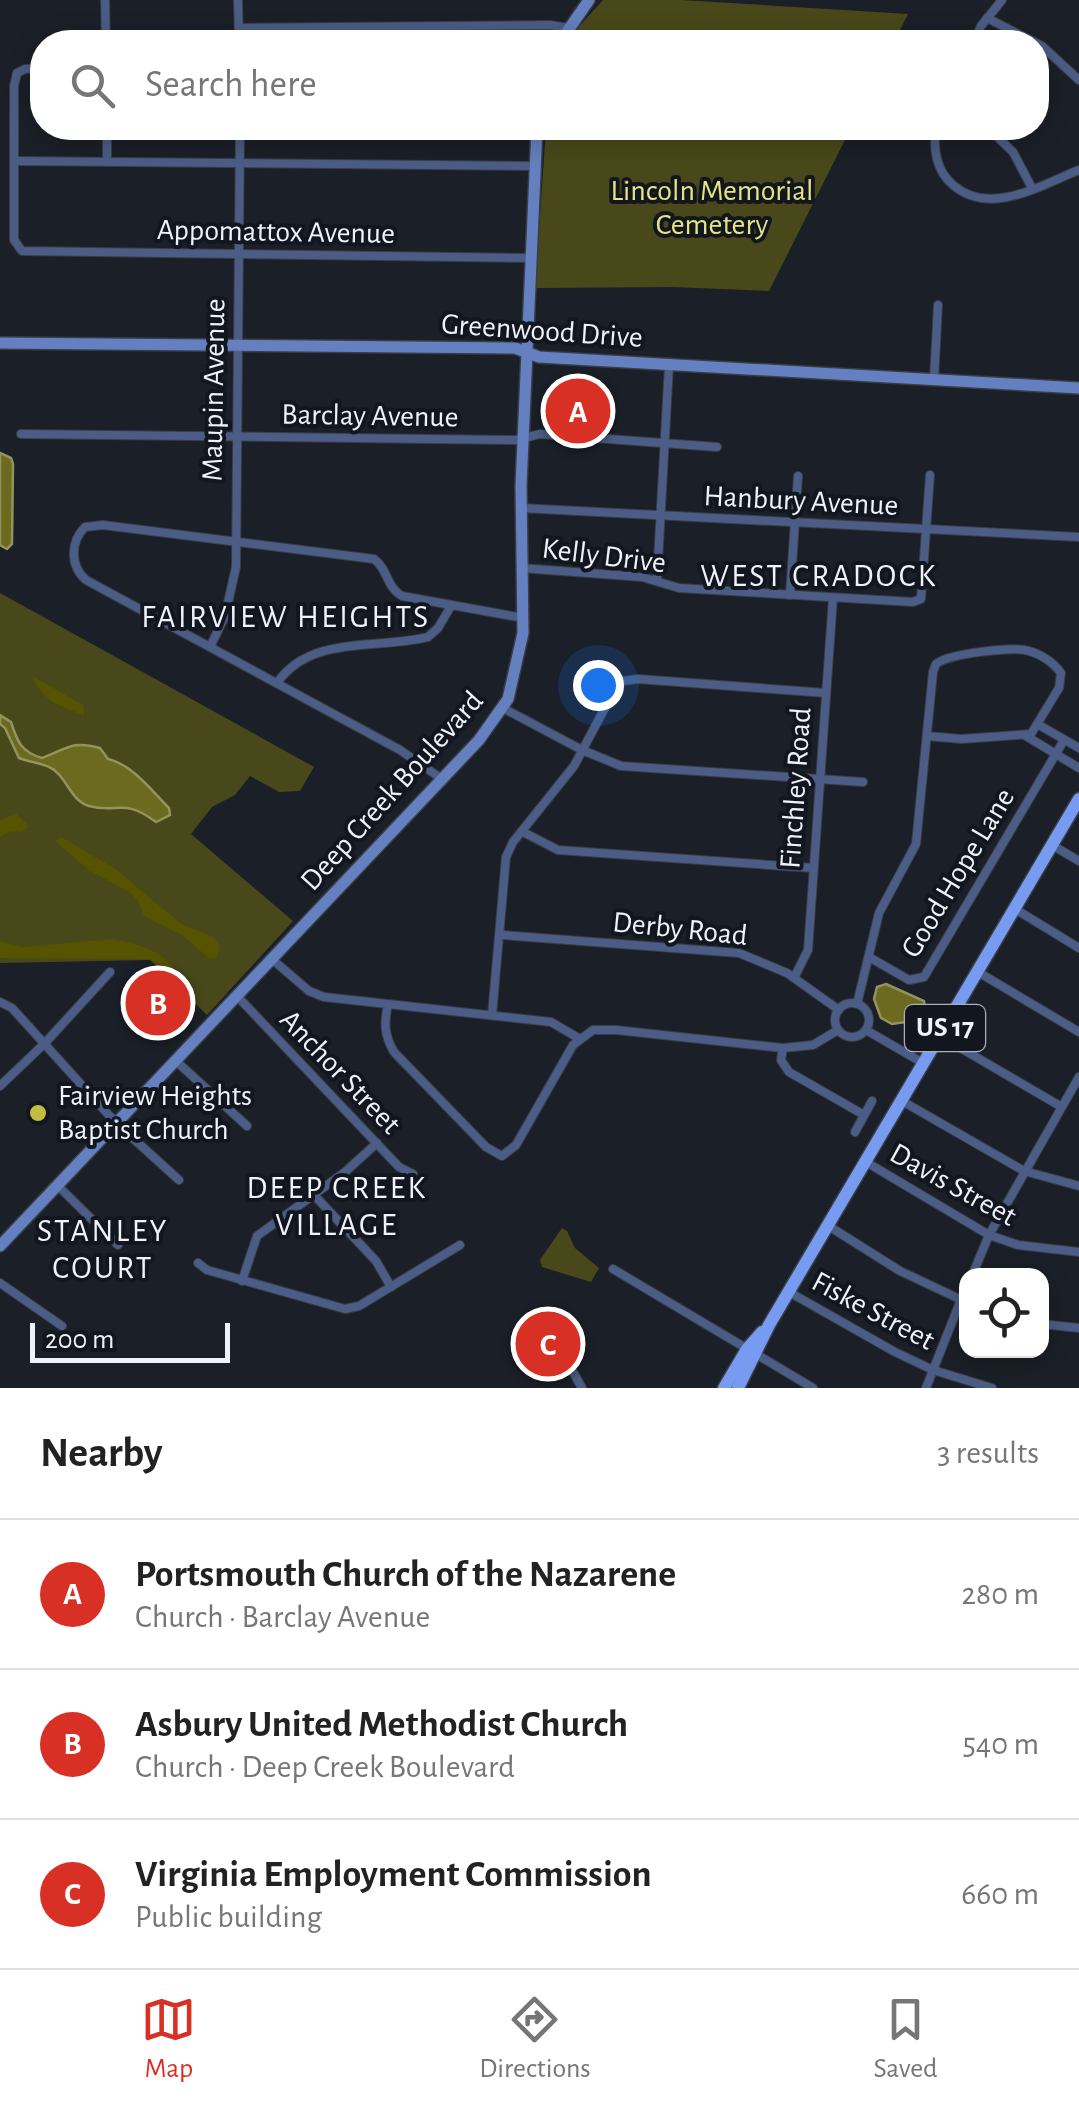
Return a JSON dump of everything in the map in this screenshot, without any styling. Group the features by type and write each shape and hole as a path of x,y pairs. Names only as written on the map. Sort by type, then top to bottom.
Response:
{"main road":[{"name":"US 17","path":"724,1388 752,1352 789,1292 1079,799"},
{"name":"US 17","path":"738,1388 752,1352"}],"street":[{"path":"105,0 106,30"},
{"path":"238,0 239,28 568,28 589,0"},
{"path":"981,30 1002,0"},
{"path":"988,18 1011,30"},
{"path":"1049,52 1078,75"},
{"path":"30,69 17,73 14,86 15,161 533,166"},
{"path":"107,140 107,161"},
{"name":"Maupin Avenue","path":"210,647 220,632 230,601 236,544 240,140"},
{"name":"Deep Creek Boulevard","path":"0,1246 238,998 503,708 520,654 523,618 521,508 536,140"},
{"path":"936,140 936,156 947,180 971,196 994,200 1079,170"},
{"path":"1000,140 1013,152 1032,188"},
{"name":"Appomattox Avenue","path":"15,161 14,240 22,251 530,258"},
{"path":"934,380 938,305"},
{"name":"Greenwood Drive","path":"0,343 515,348 539,356 1079,388"},
{"path":"657,580 669,365"},
{"name":"Barclay Avenue","path":"21,434 516,440 540,434 718,446"},
{"path":"924,529 930,475"},
{"path":"790,595 798,476"},
{"name":"Hanbury Avenue","path":"521,508 1079,537"},
{"path":"442,779 400,750 86,580 76,570 74,547 80,532 93,525 374,559 395,592 523,618"},
{"name":"Kelly Drive","path":"522,568 657,580 679,588 913,602 920,598 924,529"},
{"name":"Finchley Road","path":"794,978 808,950 833,598"},
{"path":"277,683 291,666 327,649 428,637 450,606"},
{"path":"857,1004 879,913 916,844 936,664 946,658 1014,650 1035,653 1061,673 1059,688 1039,725 1026,736"},
{"path":"492,1015 506,857 513,842 567,776 615,688 638,679 826,693"},
{"path":"503,708 621,766 863,782"},
{"path":"1039,725 1079,748"},
{"path":"927,736 1026,736 1079,768"},
{"name":"Good Hope Lane","path":"869,957 908,980 924,977 1064,740"},
{"path":"523,832 558,850 813,868"},
{"path":"1052,846 1079,860"},
{"path":"1015,909 1079,948"},
{"name":"Derby Road","path":"502,935 738,954 760,960 794,978 839,1010"},
{"path":"273,960 309,991 324,997 551,1022 580,1039"},
{"path":"1,1083 45,1043 110,972"},
{"path":"978,972 1079,1032"},
{"name":"Anchor Street","path":"238,998 399,1167 413,1174"},
{"path":"0,1002 12,1008 116,1123 179,1180"},
{"path":"388,1004 386,1040 394,1052 486,1147 502,1156 516,1145 580,1039 593,1030 782,1048 813,1045 838,1030"},
{"path":"847,1004 857,1004 868,1015 866,1030 852,1038 838,1030 835,1020 839,1010 847,1004"},
{"path":"866,1030 924,1063"},
{"path":"940,1036 1060,1106"},
{"path":"782,1048 781,1060 789,1072 864,1115"},
{"path":"176,1061 247,1126"},
{"path":"975,1268 989,1235 1060,1106 1075,1093 1079,1077"},
{"path":"854,1132 872,1100"},
{"path":"902,1101 1024,1171 1079,1186"},
{"path":"242,1281 258,1236 377,1144"},
{"name":"Davis Street","path":"866,1162 989,1235 1018,1246 1079,1252"},
{"path":"57,1185 118,1245"},
{"path":"314,1195 376,1261 391,1287"},
{"path":"827,1225 900,1271 959,1299"},
{"path":"198,1263 207,1270 242,1281 345,1309 358,1306 460,1245"},
{"path":"613,1268 813,1388"},
{"path":"0,1283 62,1326"},
{"name":"Fiske Street","path":"789,1292 933,1370 992,1388"},
{"path":"926,1388 959,1312"},
{"path":"1049,1325 1079,1328"},
{"path":"559,1346 582,1388"}],"green space":[{"path":"603,0 681,0 908,14 900,30 576,30"},
{"name":"Lincoln Memorial Cemetery","path":"545,140 845,140 769,291 535,288"},
{"path":"0,593 314,767 300,791 279,792 250,776 235,795 212,807 191,834 293,921 207,1015 150,960 0,963"},
{"path":"562,1228 575,1248 599,1268 591,1282 542,1267 540,1260"}],"shaded area":[{"path":"0,453 11,458 13,464 12,544 7,549 0,545"},
{"path":"32,676 83,705 84,715 53,702"},
{"path":"0,715 11,722 18,740 35,756 42,758 75,745 100,748 108,759 141,779 169,808 170,815 156,822 128,808 99,808 83,803 55,770 19,758 0,724"},
{"path":"15,813 29,826 22,832 10,831 0,837 0,821"},
{"path":"61,837 114,868 180,923 213,937 220,946 216,958 209,958 182,935 144,916 138,900 89,870 55,841"},
{"path":"114,939 159,955 177,976 174,980 151,959 0,958 0,941 23,947"},
{"path":"886,984 924,1001 925,1010 919,1020 892,1024 881,1018 874,999 877,987"}],"place":[{"name":"Portsmouth Church of the Nazarene","path":"578,411"},
{"name":"Asbury United Methodist Church","path":"158,1003"},
{"name":"Fairview Heights Baptist Church","path":"38,1113"},
{"name":"Virginia Employment Commission","path":"548,1344"}],"district":[{"name":"WEST CRADOCK","path":"819,576"},
{"name":"FAIRVIEW HEIGHTS","path":"286,617"},
{"name":"DEEP CREEK VILLAGE","path":"337,1206"},
{"name":"STANLEY COURT","path":"103,1250"}]}
